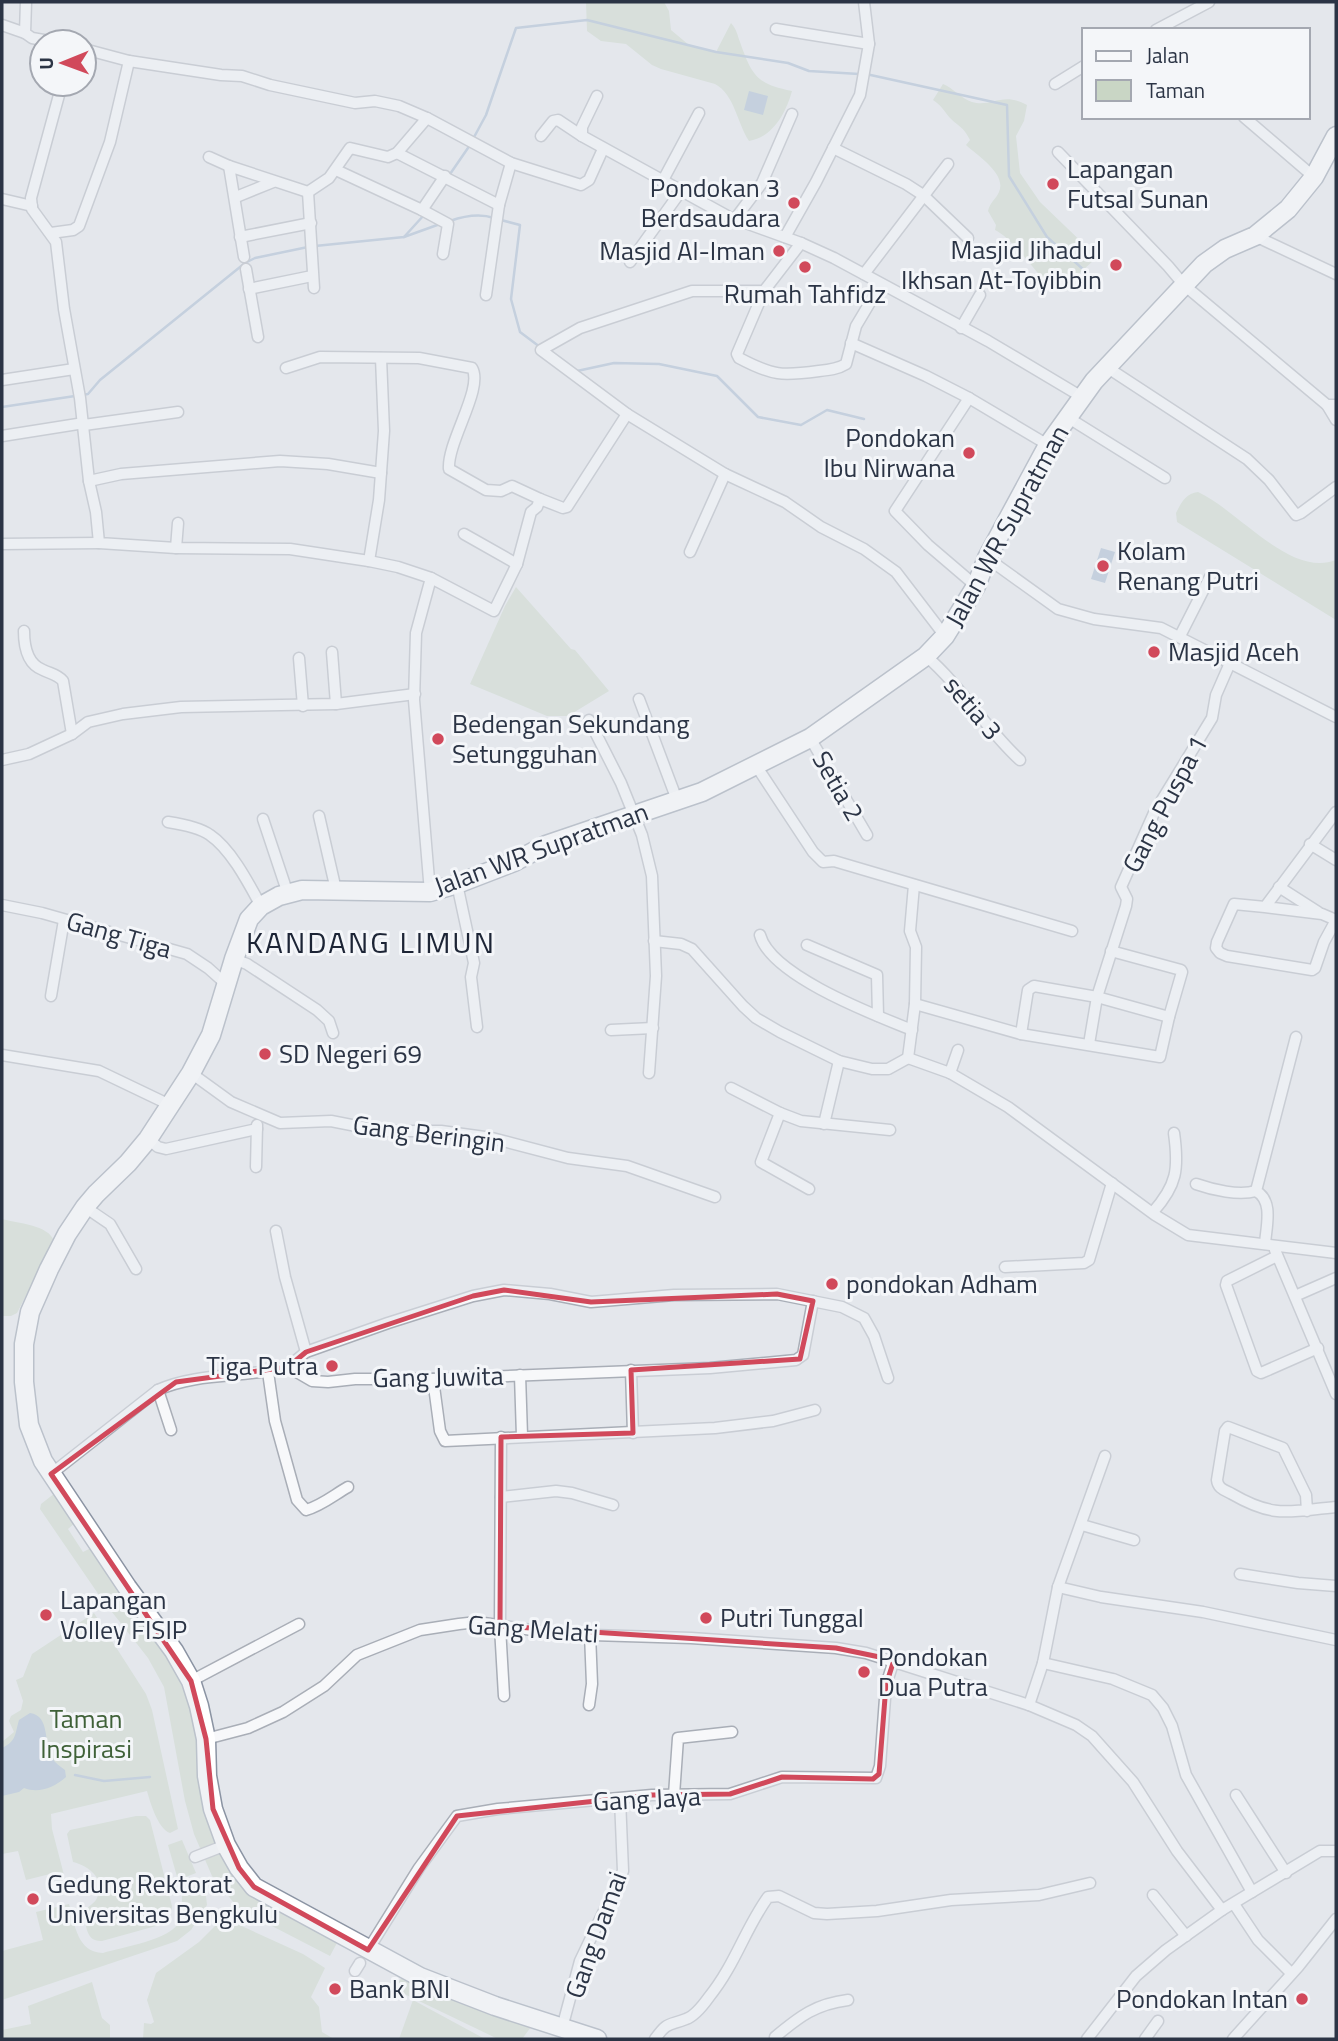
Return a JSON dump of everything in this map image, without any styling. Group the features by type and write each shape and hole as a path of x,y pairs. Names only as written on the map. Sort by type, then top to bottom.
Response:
{"highway":[{"name":"Jalan WR Supratman","path":"261,906 279,896 302,890 430,891 457,884 514,862 546,845 702,792 810,738 926,656 945,636 976,586 987,558 1048,445 1082,397 1204,264 1255,236 1288,209 1314,177 1336,136"},
{"path":"261,906 249,919 211,1035 191,1073 148,1139 85,1207 65,1238 33,1303 24,1344 24,1398 29,1425 37,1449 51,1474 174,1651 191,1681 200,1706 206,1739 206,1776 211,1798 226,1845 254,1887 361,1961 420,1977 495,2007 597,2039"}],"street":[{"path":"25,33 26,2"},
{"path":"785,237 860,95 869,44 864,2"},
{"path":"1160,28 1209,2"},
{"path":"2,25 28,35"},
{"path":"776,29 869,44"},
{"path":"98,53 130,61 242,76 270,85 355,103 375,102 400,106 511,163 581,185 589,180 603,149"},
{"path":"51,233 73,230 79,226 110,142 130,61"},
{"path":"1055,84 1082,67"},
{"path":"582,136 582,127 597,96"},
{"path":"58,98 31,198 32,206 56,242 80,395 99,543"},
{"path":"662,182 699,113"},
{"path":"735,219 762,183 792,114"},
{"path":"209,157 273,182 308,192 329,178 351,148 388,157 397,153 427,118"},
{"path":"1246,119 1314,177"},
{"path":"541,136 553,121 558,120 603,149 735,219 801,243 864,274 988,341 1082,397"},
{"path":"833,148 923,195 968,238"},
{"path":"1058,152 1184,285 1332,405 1336,420"},
{"path":"397,153 448,178 498,214"},
{"path":"486,295 498,214 511,163"},
{"path":"864,274 948,164"},
{"path":"229,166 244,257"},
{"path":"336,170 444,223 443,254"},
{"path":"424,211 448,178"},
{"path":"236,197 273,182"},
{"path":"630,262 681,191"},
{"path":"308,192 314,288"},
{"path":"2,199 32,206"},
{"path":"240,237 311,223"},
{"path":"1255,236 1336,274"},
{"path":"801,243 764,291 755,316 737,349 739,358 762,371 793,375 843,366 856,326 881,284"},
{"path":"246,269 258,337"},
{"path":"249,289 312,276"},
{"path":"764,291 692,292 580,328 543,348 628,414 725,474 785,502 821,527 864,548 896,572 945,636"},
{"path":"961,328 980,295"},
{"path":"851,343 969,398 1048,445"},
{"path":"286,368 320,357 419,358 471,368 475,383 459,426 449,469 486,490 501,491 512,486 563,508 567,507 628,414"},
{"path":"369,562 379,500 384,431 381,358"},
{"path":"1108,368 1247,459 1269,480 1296,515 1336,487"},
{"path":"2,380 74,369"},
{"path":"969,398 895,511 920,538 976,586"},
{"path":"2,436 178,412"},
{"path":"1067,417 1165,478"},
{"path":"89,481 121,474 280,461 328,464 381,473"},
{"path":"690,552 725,474"},
{"path":"2,544 99,543 176,548 290,549 398,567 431,578 494,611 517,564 528,520 540,499"},
{"path":"176,548 178,523"},
{"path":"464,534 517,564"},
{"path":"987,558 1058,609 1094,619 1161,628 1336,717"},
{"path":"1180,636 1210,577"},
{"path":"430,891 415,694 416,633 431,578"},
{"path":"24,631 24,646 34,663 44,671 58,675 63,681 72,734"},
{"path":"332,652 336,704"},
{"name":"setia 3","path":"926,656 967,697 1005,747 1020,760"},
{"path":"299,658 303,706"},
{"name":"Gang Puspa 1","path":"1112,947 1127,899 1121,887 1154,813 1212,718 1216,695 1230,663"},
{"path":"2,760 18,758 72,734 88,722 134,712 242,704 336,704 415,694"},
{"path":"639,699 677,800"},
{"path":"589,720 621,783 642,835 652,876 656,976 649,1073"},
{"name":"Setia 2","path":"810,738 867,835"},
{"path":"755,764 813,852 823,862 834,861 1072,931"},
{"path":"1265,907 1336,812"},
{"path":"319,816 336,890"},
{"path":"263,819 288,894"},
{"path":"168,822 210,834 230,857 261,906"},
{"path":"1310,844 1336,860"},
{"path":"457,884 474,962 471,976 477,1027"},
{"path":"908,1058 915,1004 916,947 910,930 914,886"},
{"path":"1279,887 1336,920 1324,942 1318,964 1311,970 1220,953 1216,948 1217,942 1234,904 1322,914"},
{"name":"Gang Tiga","path":"2,905 187,954 226,984"},
{"path":"51,996 64,920"},
{"path":"760,935 762,943 780,963 815,987 912,1030"},
{"path":"654,941 681,944 692,949 756,1018 839,1061 872,1069 888,1069 908,1058 950,1073 1008,1107 1188,1235 1272,1249 1336,1252"},
{"path":"807,945 877,975 878,1016"},
{"path":"915,1004 1021,1034 1160,1057 1182,976 1181,970 1112,947 1097,997 1089,1044"},
{"path":"234,959 247,964 317,1010 329,1021 333,1033"},
{"path":"1021,1034 1028,990 1034,986 1097,997 1169,1017"},
{"path":"611,1030 653,1028"},
{"path":"1256,1191 1296,1037"},
{"path":"950,1073 958,1050"},
{"path":"2,1055 111,1074 170,1105"},
{"path":"824,1124 839,1061"},
{"name":"Gang Beringin","path":"191,1073 232,1102 280,1123 331,1121 382,1132 441,1132 492,1138 558,1156 627,1166 715,1197"},
{"path":"731,1088 800,1121 890,1130"},
{"path":"779,1113 761,1162 809,1189"},
{"path":"256,1167 259,1115"},
{"path":"148,1139 158,1147 166,1149 257,1129"},
{"path":"1153,1212 1170,1192 1176,1177 1174,1133"},
{"path":"1005,1267 1084,1263 1089,1260 1112,1183"},
{"path":"1196,1184 1232,1192 1256,1191 1263,1196 1268,1210 1272,1249 1318,1348 1336,1394"},
{"path":"85,1207 110,1224 136,1269"},
{"path":"276,1231 285,1277 306,1352"},
{"path":"1272,1249 1227,1281 1226,1285 1257,1371 1261,1373 1318,1348"},
{"path":"1295,1296 1336,1278"},
{"path":"51,1474 158,1390 176,1382 268,1372 288,1367 306,1352 473,1296 505,1290 550,1294 591,1302 674,1295 778,1294 842,1307 864,1318 874,1336 888,1378"},
{"name":"Gang Juwita","path":"288,1367 312,1381 729,1367 800,1359 804,1352 813,1301"},
{"path":"631,1370 633,1433"},
{"path":"268,1372 278,1434 291,1483 301,1507 306,1510 318,1507 329,1497 348,1487"},
{"path":"520,1375 522,1436"},
{"path":"433,1379 440,1431 444,1440 715,1428 773,1421 815,1410"},
{"path":"158,1390 171,1430"},
{"path":"1307,1511 1306,1495 1283,1448 1228,1427 1225,1431 1217,1485 1249,1505 1265,1511 1307,1511 1336,1507"},
{"path":"500,1437 500,1627 504,1696"},
{"path":"1029,1705 1043,1663 1058,1587 1105,1456"},
{"path":"500,1497 556,1491 613,1505"},
{"path":"1082,1525 1134,1540"},
{"path":"1240,1574 1336,1586"},
{"path":"1058,1587 1101,1597 1203,1612 1336,1640"},
{"name":"Gang Melati","path":"206,1739 248,1728 283,1712 324,1686 356,1655 420,1630 459,1623 477,1622 559,1634 691,1638 836,1648 894,1660 962,1685 1029,1705 1076,1725 1092,1736 1133,1782 1177,1851 1222,1910"},
{"path":"191,1681 299,1624"},
{"path":"589,1705 592,1684 590,1634"},
{"name":"Gang Jaya","path":"361,1961 419,1868 457,1816 498,1809 620,1799 730,1794 782,1777 873,1779 879,1774 886,1685 894,1660"},
{"path":"1043,1663 1113,1679 1152,1695 1163,1708 1172,1726 1186,1775 1252,1892"},
{"path":"674,1795 678,1738 732,1732"},
{"path":"1236,1795 1286,1873"},
{"name":"Gang Damai","path":"562,2028 580,1961 623,1871 620,1799"},
{"path":"195,1857 226,1845"},
{"path":"1087,2039 1136,1976 1186,1936 1222,1910 1320,1851 1336,1852"},
{"path":"656,2039 673,2021 688,2019 709,1997 729,1970 757,1913 768,1897 779,1896 814,1913 827,1914 877,1911 951,1900 1039,1895 1090,1883"},
{"path":"1153,1895 1186,1936"},
{"path":"1234,1904 1258,1940 1291,1973"},
{"path":"1233,2039 1336,1919"},
{"path":"774,2039 792,2023 823,2004 848,2000"},
{"path":"1145,2039 1158,2021"}],"highlighted area":[{"path":"504,1290 591,1302 777,1294 813,1301 800,1359 631,1370 633,1433 501,1437 500,1626 836,1648 894,1660 886,1685 879,1774 873,1779 782,1777 730,1794 652,1795 457,1816 368,1950 254,1887 239,1868 213,1809 206,1739 191,1681 51,1474 176,1382 288,1367 306,1352 473,1296"}],"green space":[{"path":"586,2 664,2 669,11 671,30 689,45 716,52 731,23 757,77 771,85 792,91 786,108 772,129 749,141 722,89 715,84 652,65 626,44 601,41 587,31"},
{"path":"943,84 972,102 1011,99 1027,105 1024,121 1016,136 1020,173 1040,202 1091,251 1093,261 1073,279 1042,278 1013,245 995,230 996,225 988,211 999,192 999,179 990,166 966,145 970,140 963,129 933,100"},
{"path":"1198,492 1265,540 1301,560 1319,563 1336,560 1336,620 1177,522 1176,513 1182,502 1190,494"},
{"path":"516,587 609,691 568,716 547,716 470,684"},
{"path":"2,1219 39,1228 46,1231 54,1241 17,1313 11,1316 2,1316"},
{"path":"55,1493 75,1523 68,1529 83,1552 91,1548 169,1656 187,1690 195,1719 198,1747 227,1856 338,1941 330,1956 239,1909 212,1876 194,1834 185,1801 164,1687 148,1658 101,1598 40,1509 41,1504"},
{"name":"Taman Inspirasi","path":"94,1613 146,1694 152,1710 178,1829 170,1833 162,1826 155,1815 147,1791 51,1814 52,1829 64,1875 60,1877 58,1872 26,1880 18,1851 2,1854 2,1742 14,1732 9,1721 11,1716 21,1710 23,1701 16,1680 23,1677 32,1654"},
{"path":"146,1816 150,1820 172,1906 170,1913 160,1925 97,1941 88,1932 84,1912 96,1900 100,1886 95,1875 73,1862 67,1834 70,1830"},
{"path":"182,1840 196,1873 178,1880 168,1845"},
{"path":"200,1884 205,1887 207,1905 191,1930 177,1941 2,2000 2,1951 43,1940 36,1912 69,1904 82,1943 103,1953 157,1938 175,1928 182,1915 182,1893"},
{"path":"226,1921 303,1954 325,1968 311,1997 319,2007 322,2032 334,2039 143,2039 144,2023 154,2022 147,2000 156,1973 199,1942 218,1923"},
{"path":"404,1974 525,2022 531,2027 522,2039 498,2039 394,1989"},
{"path":"92,1982 102,2018 110,2025 110,2039 2,2039 2,2030 31,2024 28,2006"},
{"path":"413,2000 485,2039 399,2039"}],"water":[{"path":"749,91 768,96 763,115 744,110"},
{"name":"Kolam Renang Putri","path":"1101,548 1115,552 1105,583 1091,579"},
{"path":"30,1713 41,1719 49,1752 65,1770 66,1777 46,1788 24,1788 2,1796 2,1748 13,1739 19,1720"}],"waterway":[{"path":"473,139 486,115 516,28 587,20 716,52 788,63 809,71 859,74"},
{"path":"866,74 1007,105 1009,176 1047,237 1094,279"},
{"path":"448,177 470,145"},
{"path":"315,246 404,237 424,215"},
{"path":"450,221 472,216 494,218"},
{"path":"501,220 520,225 511,299 520,332 540,347"},
{"path":"404,237 440,224"},
{"path":"82,395 88,394 100,380 245,263 255,258 308,247"},
{"path":"577,371 614,363 659,364 717,376 758,417 801,425 827,410 864,419"},
{"path":"2,407 75,396"},
{"path":"75,1775 104,1781 150,1777"}],"place":[{"name":"Lapangan Futsal Sunan","path":"1053,184"},
{"name":"Pondokan 3 Berdsaudara","path":"794,203"},
{"name":"Masjid Al-Iman","path":"779,251"},
{"name":"Masjid Jihadul Ikhsan At-Toyibbin","path":"1116,265"},
{"name":"Rumah Tahfidz","path":"805,267"},
{"name":"Pondokan Ibu Nirwana","path":"969,453"},
{"name":"Kolam Renang Putri","path":"1103,566"},
{"name":"Masjid Aceh","path":"1154,652"},
{"name":"Bedengan Sekundang Setungguhan","path":"438,739"},
{"name":"SD Negeri 69","path":"265,1054"},
{"name":"pondokan Adham","path":"832,1284"},
{"name":"Tiga Putra","path":"332,1366"},
{"name":"Lapangan Volley FISIP","path":"46,1615"},
{"name":"Putri Tunggal","path":"706,1618"},
{"name":"Pondokan Dua Putra","path":"864,1672"},
{"name":"Gedung Rektorat Universitas Bengkulu","path":"33,1899"},
{"name":"Bank BNI","path":"335,1989"},
{"name":"Pondokan Intan","path":"1302,1999"}],"district":[{"name":"KANDANG LIMUN","path":"371,943"}]}
